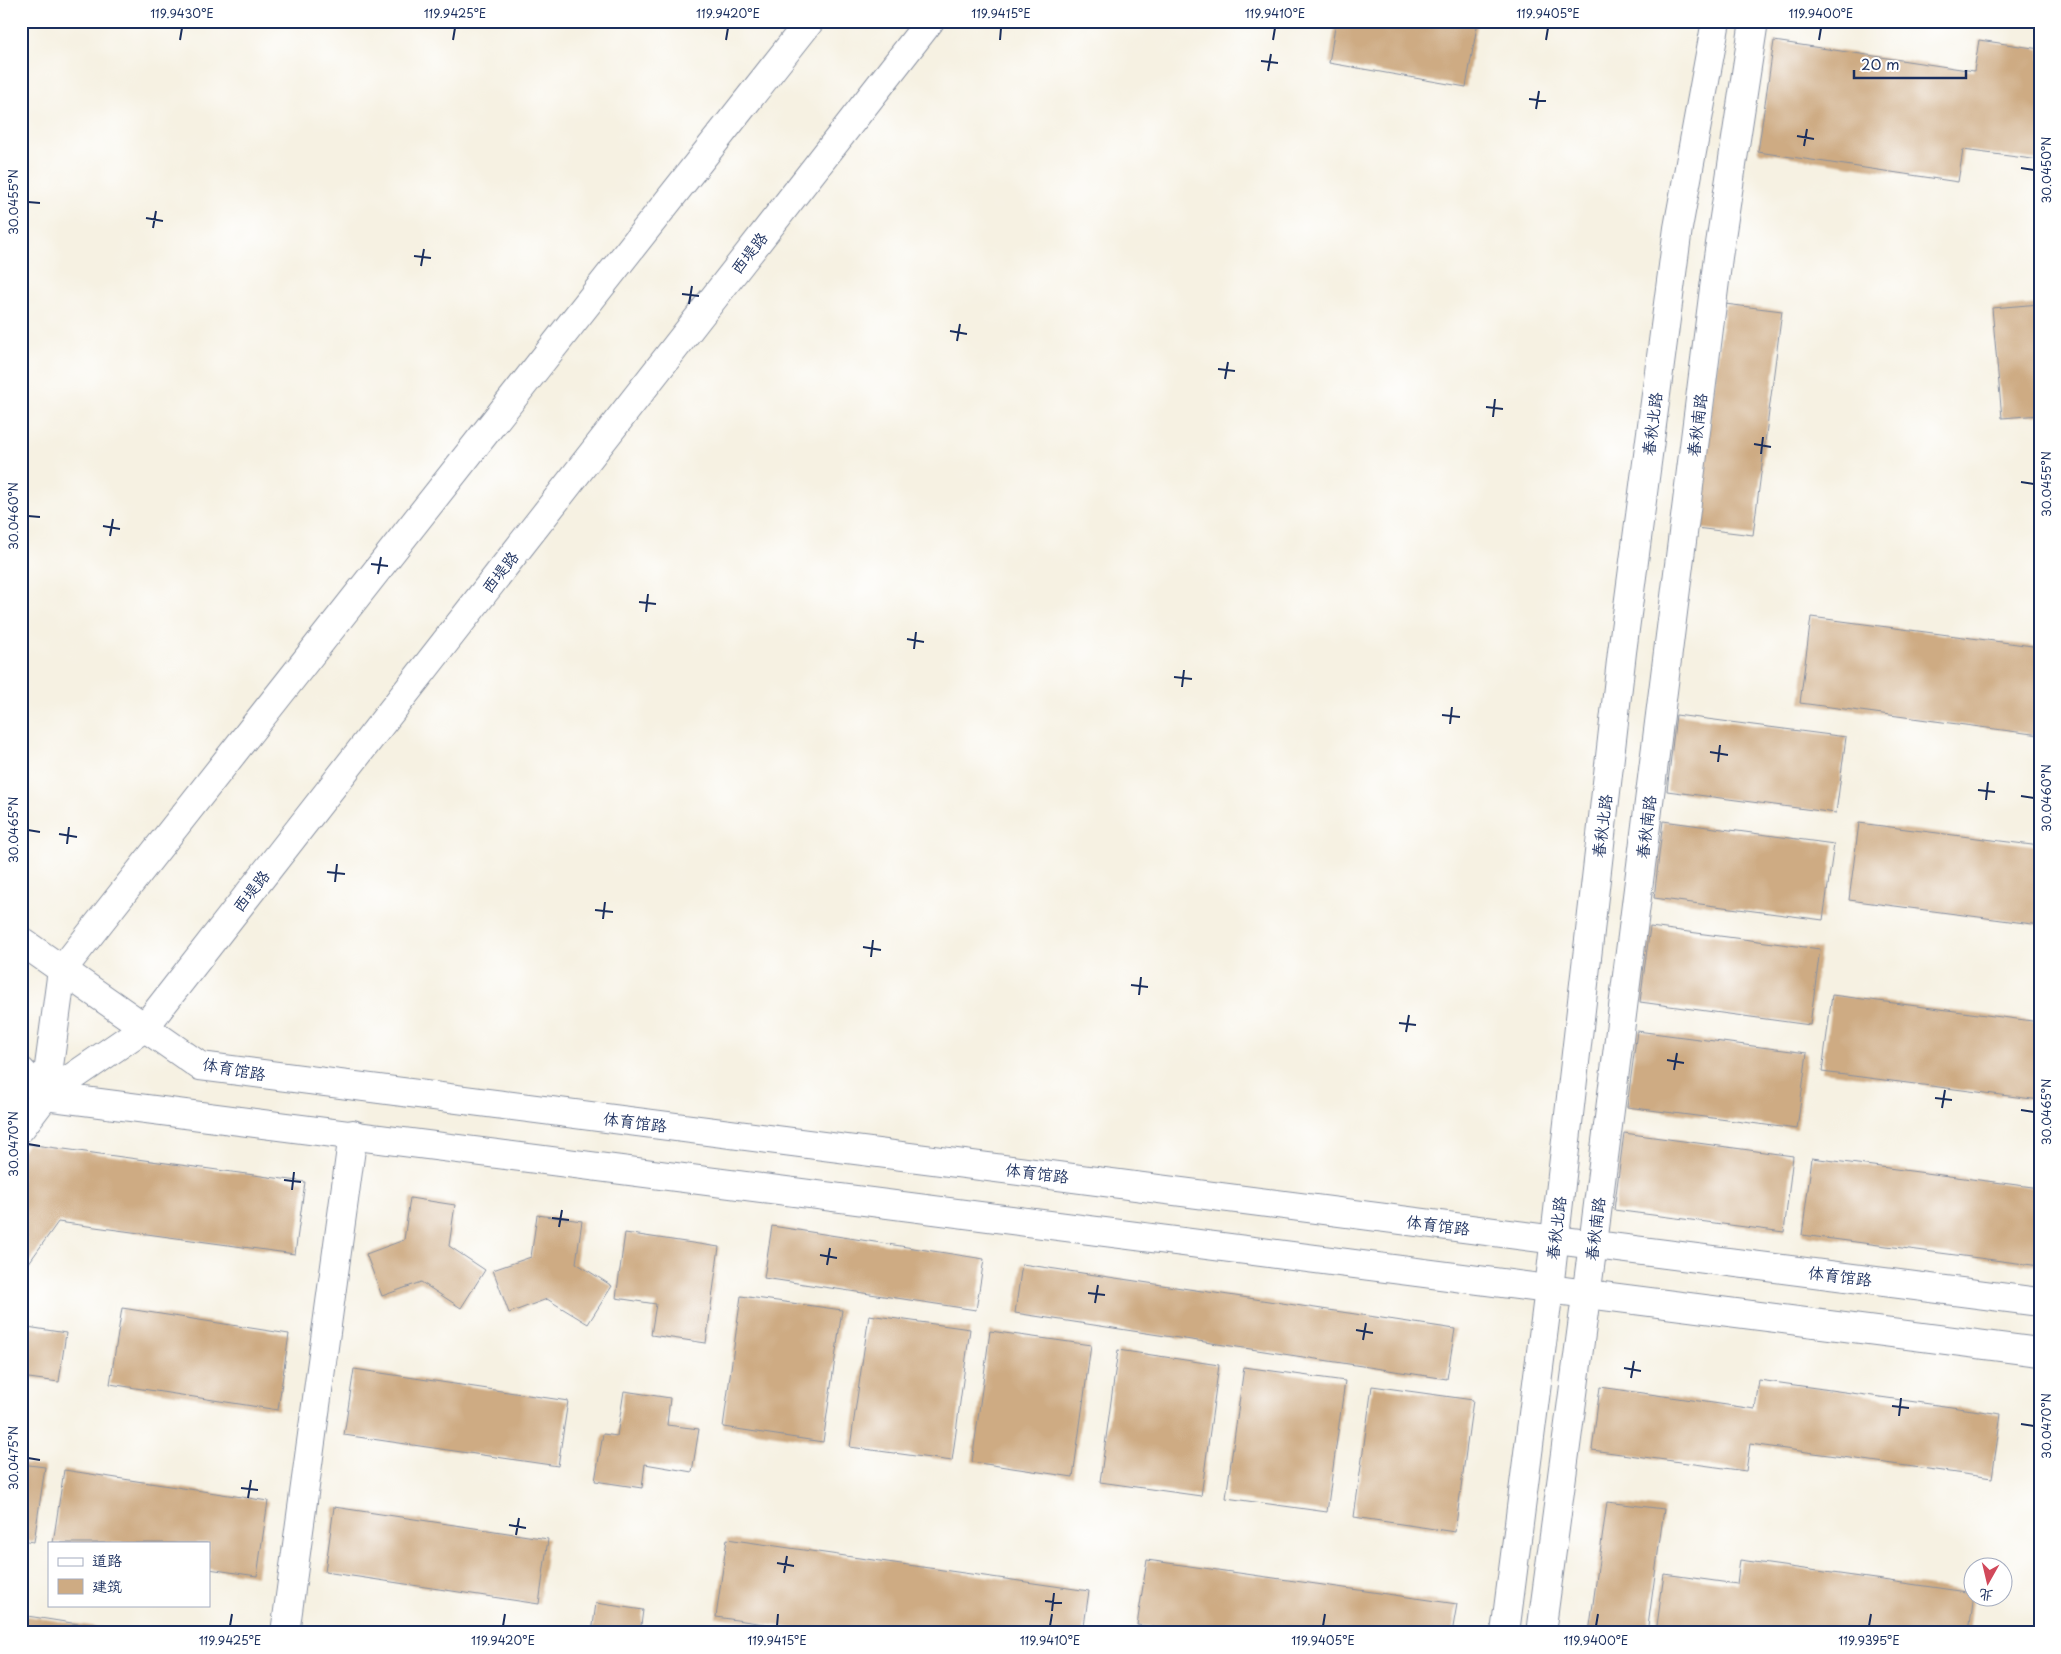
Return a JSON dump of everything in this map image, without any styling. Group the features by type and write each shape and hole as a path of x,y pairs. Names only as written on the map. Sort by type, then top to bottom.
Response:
{"street":[{"path":"62,970 810,21"},
{"name":"西堤路","path":"21,1128 45,1096 144,1028 930,21"},
{"name":"春秋北路","path":"1504,1633 1549,1288 1622,652 1678,228 1716,21"},
{"name":"春秋南路","path":"1541,1633 1593,1244 1718,257 1754,21"},
{"name":"体育馆路","path":"21,941 200,1066 2040,1302"},
{"name":"西堤路","path":"45,1096 62,970"},
{"path":"21,1071 45,1096 353,1134 2040,1352"},
{"path":"285,1633 353,1134"}],"building":[{"path":"1336,21 1478,21 1466,87 1329,63"},
{"path":"1979,40 2040,49 2040,160 1963,150 1958,182 1758,152 1774,41 1974,71"},
{"path":"1725,304 1782,311 1753,535 1696,528"},
{"path":"2040,304 2040,415 2002,418 1992,308"},
{"path":"1811,617 2040,647 2040,735 1800,703"},
{"path":"1676,715 1846,737 1836,813 1667,791"},
{"path":"1663,821 1834,844 1823,920 1654,898"},
{"path":"1859,823 2040,846 2040,925 1849,900"},
{"path":"1650,927 1820,949 1810,1025 1640,1002"},
{"path":"1832,995 2040,1022 2040,1100 1822,1072"},
{"path":"1637,1031 1807,1053 1797,1129 1627,1107"},
{"path":"1624,1133 1793,1156 1784,1232 1614,1210"},
{"path":"27,1144 305,1182 295,1254 58,1222 21,1274 21,1153"},
{"path":"1812,1158 2040,1188 2040,1266 1802,1235"},
{"path":"410,1198 455,1205 449,1246 485,1270 461,1308 421,1282 382,1296 366,1254 404,1240"},
{"path":"537,1215 582,1221 576,1263 612,1286 588,1324 547,1299 509,1313 493,1270 531,1257"},
{"path":"772,1226 984,1259 976,1310 764,1278"},
{"path":"625,1233 719,1247 706,1343 651,1335 656,1304 616,1298"},
{"path":"1022,1264 1455,1329 1447,1379 1015,1313"},
{"path":"741,1296 842,1310 823,1442 723,1427"},
{"path":"122,1308 289,1334 278,1410 110,1384"},
{"path":"869,1315 970,1329 952,1461 850,1447"},
{"path":"21,1326 66,1333 59,1382 21,1377"},
{"path":"990,1331 1091,1345 1073,1477 972,1462"},
{"path":"1118,1350 1219,1365 1201,1496 1100,1482"},
{"path":"1244,1367 1345,1381 1327,1512 1226,1498"},
{"path":"354,1369 568,1401 558,1466 344,1435"},
{"path":"1759,1380 2001,1414 1992,1478 1750,1444 1746,1471 1592,1450 1600,1387 1755,1409"},
{"path":"1372,1386 1473,1400 1455,1532 1354,1517"},
{"path":"624,1391 670,1398 667,1425 699,1429 692,1472 645,1464 642,1488 595,1481 603,1434 617,1436"},
{"path":"21,1464 45,1467 34,1542 21,1540"},
{"path":"64,1470 268,1501 257,1576 210,1569 210,1542 53,1542"},
{"path":"1607,1502 1664,1509 1647,1633 1589,1633"},
{"path":"334,1507 548,1539 539,1604 325,1572"},
{"path":"727,1539 1089,1591 1083,1633 826,1633 716,1617"},
{"path":"1147,1560 1457,1604 1452,1633 1195,1633 1137,1625"},
{"path":"1740,1560 1964,1592 1964,1606 1972,1606 1969,1633 1656,1633 1664,1574 1737,1584"},
{"path":"596,1603 643,1610 640,1633 592,1633"},
{"path":"21,1615 129,1632 129,1633 21,1633"}]}
